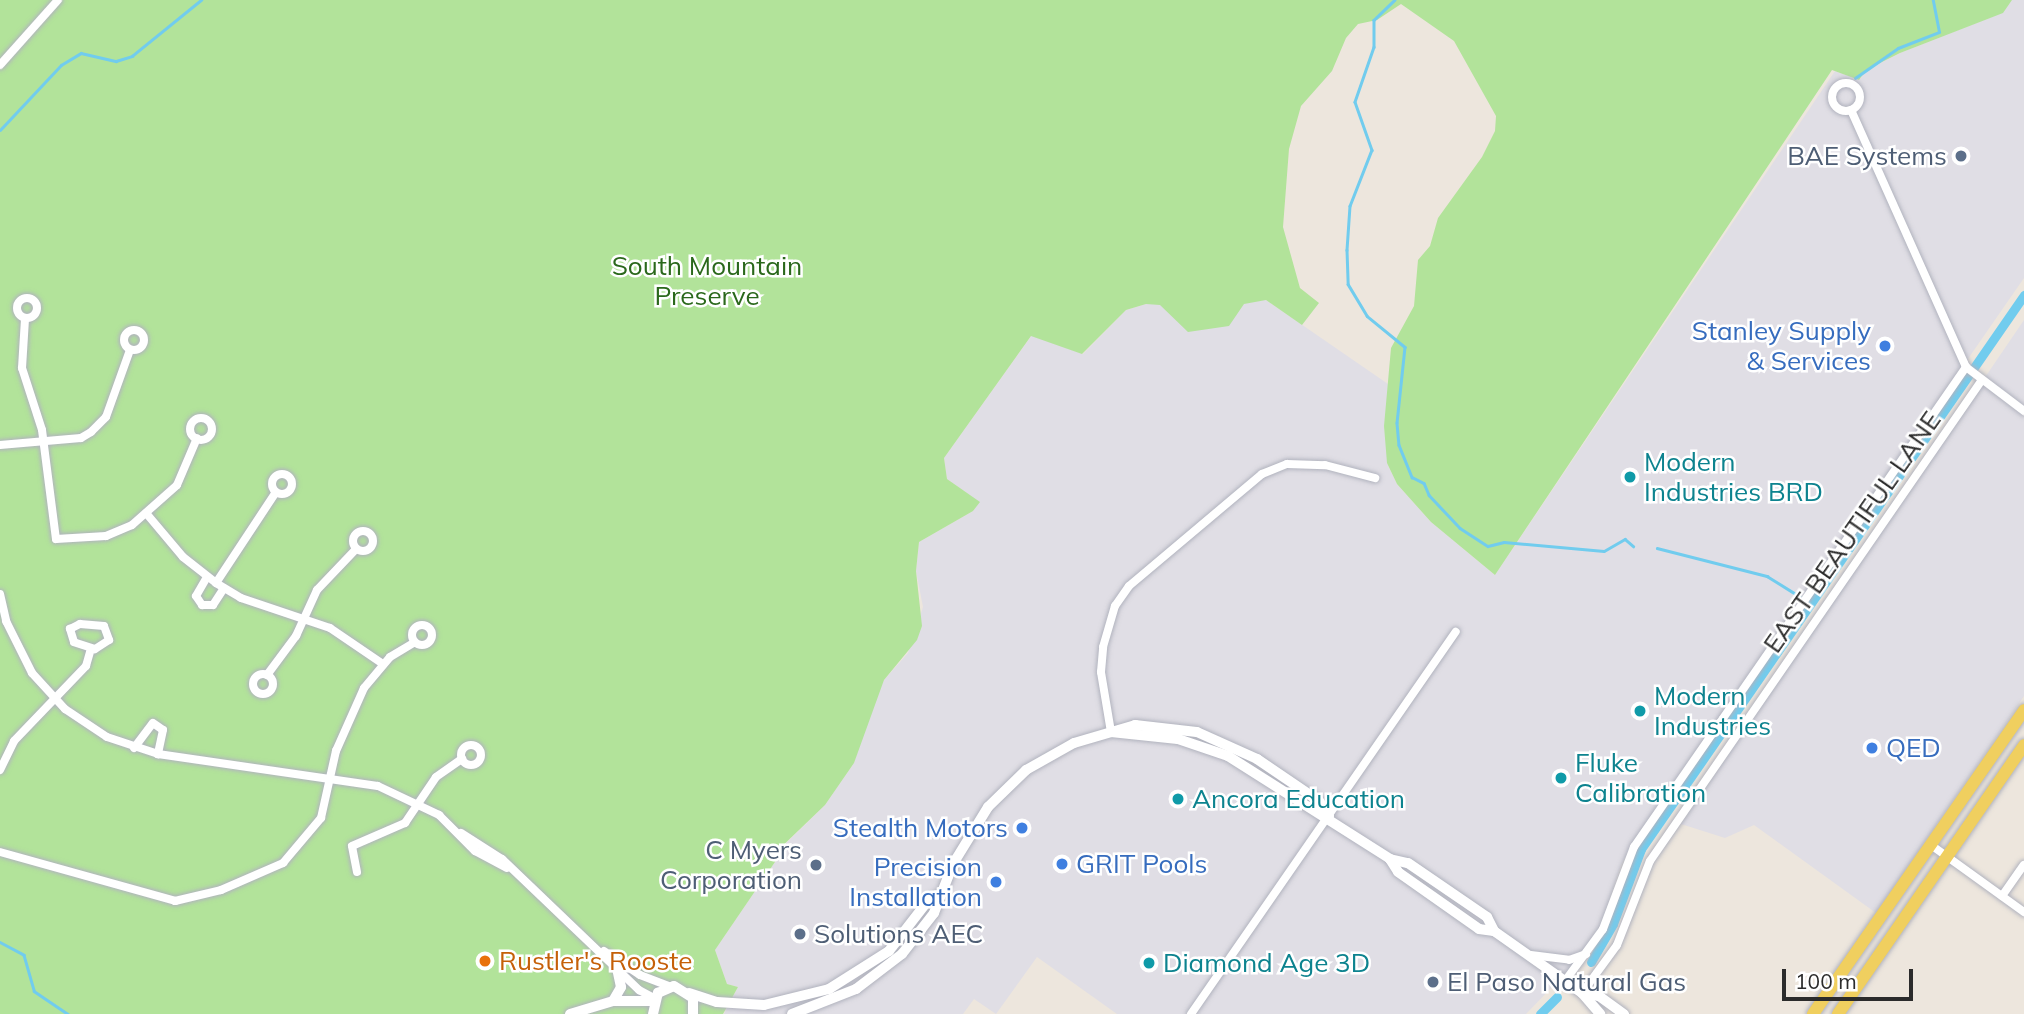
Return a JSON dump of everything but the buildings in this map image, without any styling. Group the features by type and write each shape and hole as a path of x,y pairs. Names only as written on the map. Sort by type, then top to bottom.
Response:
{"main road":[{"path":"1813,1014 2024,710"},
{"path":"792,1014 842,996 881,973 919,934 934,913 937,896 968,836 1012,780 1055,752 1122,726 1158,726 1222,741 1319,801 1329,816 1390,859 1408,863 1487,917 1494,931 1582,993 1600,1014"},
{"path":"1838,1014 2024,746"},
{"path":"570,1014 613,1001 654,999 668,986 717,1002 764,1005 830,989 889,951 927,902 937,896"},
{"path":"613,1001 621,987 617,968"},
{"path":"689,993 693,1014"},
{"path":"1582,993 1599,996 1624,1014"},
{"path":"653,1014 654,999"}],"street":[{"path":"0,65 58,0"},
{"path":"1851,110 1973,373 2024,411"},
{"path":"25,319 22,368 43,441 56,539 119,533 177,485 197,438"},
{"path":"0,445 80,438 100,424 130,350"},
{"name":"EAST BEAUTIFUL LANE","path":"1565,981 1589,953 1634,847 1973,373"},
{"name":"EAST BEAUTIFUL LANE","path":"1582,993 1617,945 1650,861 1973,373"},
{"path":"1111,732 1101,672 1103,647 1115,606 1129,586 1262,474 1287,464 1325,465 1375,478"},
{"path":"207,577 196,596 202,605 213,605 220,586 276,492"},
{"path":"146,513 183,557 220,586 305,617 350,638 383,663"},
{"path":"267,675 305,617 317,590 356,549"},
{"path":"0,594 15,643 54,698 91,728 134,748 158,754 330,777 378,786 417,802 459,832 481,843 654,999"},
{"path":"74,625 107,629 107,643 91,649 71,639 74,625"},
{"path":"1191,1014 1456,632"},
{"path":"0,852 175,901 220,890 282,863 303,845 321,818 330,777 354,706 383,663 415,642"},
{"path":"0,770 14,741 86,666 91,649"},
{"path":"134,748 153,723 163,730 158,754"},
{"path":"357,873 352,846 405,823 436,777 462,759"},
{"path":"1931,845 2024,912"},
{"path":"2002,896 2024,865"},
{"path":"589,941 640,975 668,986"},
{"path":"1526,954 1569,961 1589,953"}],"shaded area":[{"path":"2012,0 2024,0 2024,278 1636,838 1621,865 1599,931 1587,951 1526,1014 1117,1014 1037,957 996,1014 974,999 963,1014 724,1014 738,987 727,984 715,950 777,859 773,856 825,805 854,763 869,711 884,680 908,653 923,607 916,571 919,542 973,511 979,502 947,479 944,458 1032,335 1083,354 1126,310 1146,304 1266,300 1388,384 1387,463 1397,484 1431,522 1495,575 1835,71 1859,80 1866,70 1900,53 2002,13"},
{"path":"2024,320 2024,696 1876,913 1754,825 1725,838 1681,824"}],"green space":[{"name":"South Mountain Preserve","path":"0,0 2012,0 2003,13 1900,53 1866,70 1859,80 1832,70 1495,575 1431,522 1397,484 1387,463 1384,426 1391,348 1414,306 1418,260 1430,246 1438,218 1482,157 1495,131 1496,116 1454,41 1401,4 1377,20 1358,24 1346,38 1332,71 1301,106 1289,149 1283,227 1300,288 1319,303 1302,325 1266,300 1244,304 1229,326 1188,332 1160,305 1146,304 1126,310 1082,354 1031,336 944,458 947,479 980,502 973,511 919,542 916,571 922,626 917,640 884,680 854,763 825,805 773,855 777,859 715,950 727,984 738,987 723,1014 0,1014"}],"waterway":[{"path":"0,130 61,65 81,53 116,61 132,56 201,0"},
{"path":"1395,0 1374,20 1374,47 1355,102 1372,150 1350,206 1348,284 1367,316 1405,347 1397,423 1399,445 1412,477 1424,483 1429,495 1460,528 1488,546 1504,542 1604,551 1625,539 1633,546"},
{"path":"1855,78 1898,48 1939,32 1933,0"},
{"path":"1591,962 1613,924 1641,849 2024,295"},
{"path":"1657,548 1767,576 1800,597"},
{"path":"0,942 24,955 34,991 68,1014"},
{"path":"1540,1014 1557,997"}],"place":[{"name":"BAE Systems","path":"1961,156"},
{"name":"Stanley Supply & Services","path":"1885,346"},
{"name":"Modern Industries BRD","path":"1630,477"},
{"name":"Modern Industries","path":"1640,711"},
{"name":"QED","path":"1872,748"},
{"name":"Fluke Calibration","path":"1561,778"},
{"name":"Ancora Education","path":"1178,799"},
{"name":"Stealth Motors","path":"1022,828"},
{"name":"GRIT Pools","path":"1062,864"},
{"name":"C Myers Corporation","path":"816,865"},
{"name":"Precision Installation","path":"996,882"},
{"name":"Solutions AEC","path":"800,934"},
{"name":"Rustler's Rooste","path":"485,961"},
{"name":"Diamond Age 3D","path":"1149,963"},
{"name":"El Paso Natural Gas","path":"1433,982"}]}
